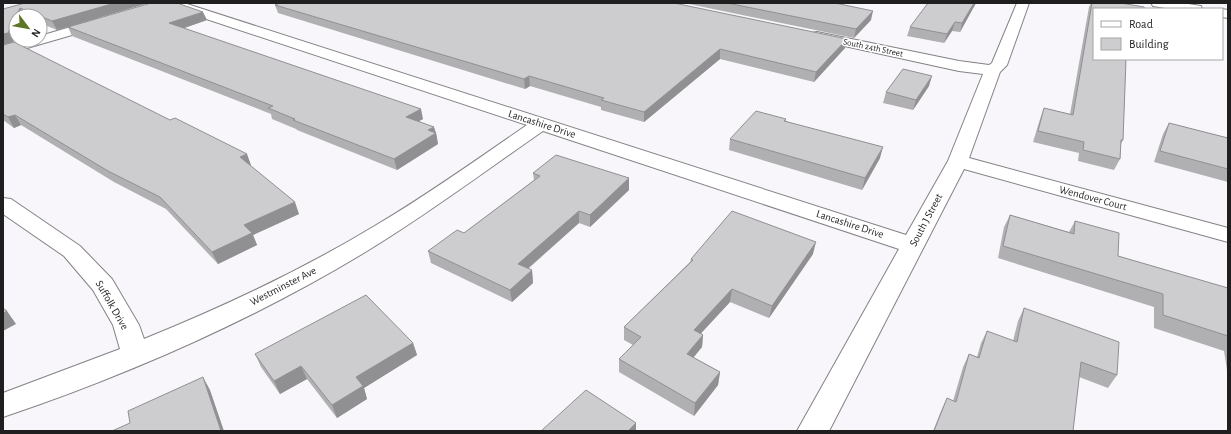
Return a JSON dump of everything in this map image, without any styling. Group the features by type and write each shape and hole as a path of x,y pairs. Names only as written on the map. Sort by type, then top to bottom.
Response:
{"street":[{"name":"South J Street","path":"813,431 958,161 993,70 999,65 1023,3"},
{"path":"1157,3 1190,8"},
{"name":"Lancashire Drive","path":"164,4 541,124 912,245"},
{"path":"3,51 112,19"},
{"name":"South 24th Street","path":"802,33 959,66 993,70"},
{"name":"Westminster Ave","path":"3,405 173,339 290,284 358,246 413,211 541,124"},
{"name":"Wendover Court","path":"958,161 1228,235"},
{"name":"Suffolk Drive","path":"3,204 72,251 103,285 126,325 136,354"}],"building":[{"path":"25,3 115,3 52,21 48,19 48,8 8,8 8,33 3,34 3,9"},
{"path":"151,3 177,3 203,12 169,23 421,109 406,117 434,127 428,130 436,133 394,159 293,120 295,119 268,108 273,106 68,27"},
{"path":"280,3 674,3 847,39 816,72 720,49 644,112 601,100 604,98 529,76 524,79 275,5"},
{"path":"727,3 835,3 873,11 856,29"},
{"path":"928,3 974,3 962,23 955,22 947,34 910,27"},
{"path":"1092,3 1121,3 1144,7 1093,8 1093,60 1126,60 1123,140 1121,140 1120,159 1083,150 1084,142 1038,131 1044,108 1073,115"},
{"path":"8,44 8,48 26,48 170,120 175,118 247,154 240,157 295,202 244,225 252,233 212,252 160,197 108,171 15,115 8,117 3,114 3,45"},
{"path":"903,69 932,76 916,100 886,92"},
{"path":"756,111 786,119 784,121 883,147 865,178 730,139"},
{"path":"1169,123 1228,138 1228,169 1160,151"},
{"path":"556,155 629,178 590,215 579,211 518,264 532,270 510,290 428,251 457,230 464,233 540,176 533,173"},
{"path":"732,211 816,242 772,306 732,289 694,330 703,335 687,354 720,372 695,403 619,359 641,337 624,327 693,260 691,259"},
{"path":"1010,215 1074,234 1075,221 1119,233 1118,256 1228,288 1228,336 1163,315 1163,294 1003,246"},
{"path":"366,295 413,343 356,377 363,386 332,405 301,366 274,381 255,354"},
{"path":"1024,308 1119,342 1117,375 1081,362 1073,431 934,431 947,398 956,402 969,354 979,358 987,331 1017,342"},
{"path":"203,377 221,431 112,431 130,423 128,411"},
{"path":"586,390 636,423 628,431 541,431"}]}
